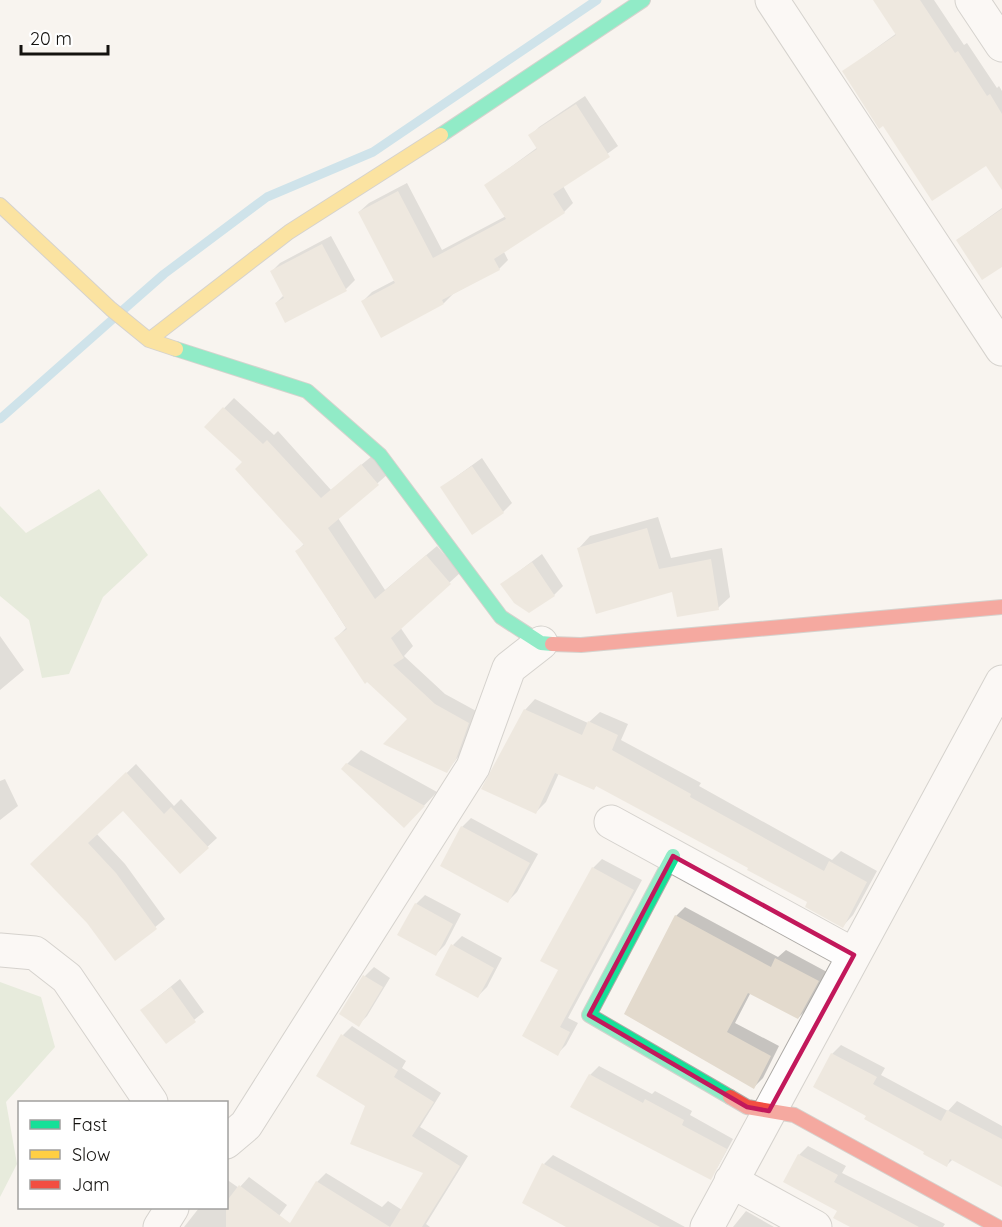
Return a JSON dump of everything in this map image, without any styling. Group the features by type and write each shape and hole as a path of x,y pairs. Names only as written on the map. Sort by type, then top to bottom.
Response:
{"street":[{"path":"150,340 289,232 402,161 643,0"},
{"path":"772,0 1002,349"},
{"path":"972,0 1002,45"},
{"path":"0,205 111,309 150,340 307,391 380,455 501,617 541,643 581,645 1002,607"},
{"path":"228,1140 246,1125 473,767 509,668 541,643"},
{"path":"706,1227 1002,682"},
{"path":"612,822 854,955"},
{"path":"674,856 589,1015 747,1107 794,1115 998,1227"},
{"path":"0,950 35,953 67,978 150,1101"},
{"path":"731,1181 815,1227"},
{"path":"160,1227 171,1209"}],"highlighted area":[{"path":"673,856 854,955 769,1111 747,1107 589,1015"}],"green space":[{"path":"99,489 148,555 103,597 69,674 42,678 29,620 0,596 0,506 26,533"},
{"path":"0,982 41,997 55,1047 6,1102 17,1164 0,1197"}],"building":[{"path":"873,0 920,0 955,53 958,51 987,96 990,94 1002,114 1002,190 986,166 932,201 883,126 879,129 842,71 896,35"},
{"path":"576,104 610,157 553,194 565,213 494,259 500,270 442,300 444,304 381,338 361,301 395,283 358,212 398,191 433,258 506,219 484,185 537,149 528,135"},
{"path":"1002,209 1002,267 982,280 956,240"},
{"path":"322,244 347,291 285,323 275,303 284,298 270,271"},
{"path":"223,407 263,444 267,440 321,498 361,464 379,485 328,528 375,599 426,555 451,584 391,638 404,658 393,665 435,704 469,723 456,759 447,773 383,744 407,719 367,682 365,684 334,638 347,629 295,551 304,545 235,469 242,462 204,427"},
{"path":"472,466 504,513 472,535 440,487"},
{"path":"647,528 659,569 711,559 719,610 677,617 672,592 596,614 577,548"},
{"path":"532,562 555,596 529,613 514,603 500,584"},
{"path":"524,709 582,735 588,721 618,735 612,750 691,794 690,797 824,871 829,861 867,882 843,928 805,907 807,902 747,870 748,868 596,786 594,790 555,773 536,814 481,789"},
{"path":"346,763 425,806 404,828 341,769"},
{"path":"126,772 164,814 171,807 209,848 180,874 123,811 88,843 116,873 157,929 115,961 87,923 30,864"},
{"path":"461,826 530,863 508,903 440,866"},
{"path":"592,867 634,890 560,1027 570,1032 558,1056 522,1036 558,970 540,961"},
{"path":"415,903 453,924 436,956 397,935"},
{"path":"675,915 771,967 775,958 819,981 798,1019 748,993 727,1032 771,1056 754,1089 624,1014"},
{"path":"451,944 494,968 478,998 435,975"},
{"path":"363,975 383,987 359,1027 339,1014"},
{"path":"171,987 196,1022 166,1044 140,1010"},
{"path":"341,1034 398,1070 394,1077 434,1102 412,1136 460,1166 422,1227 390,1227 423,1173 350,1144 365,1106 316,1076"},
{"path":"831,1053 877,1077 873,1084 941,1121 947,1110 1002,1139 1002,1187 950,1159 947,1167 864,1119 866,1116 813,1087"},
{"path":"589,1074 643,1103 645,1099 684,1120 682,1125 727,1149 711,1180 570,1107"},
{"path":"798,1154 838,1175 834,1182 919,1227 850,1227 833,1218 837,1211 783,1182"},
{"path":"542,1163 660,1227 566,1227 522,1203"},
{"path":"316,1181 390,1227 226,1227 228,1199 239,1185 290,1223"}],"waterway":[{"path":"123,310 164,274 267,197 373,152 597,0"},
{"path":"0,419 113,319"}],"traffic: fast":[{"path":"441,135 643,0"},
{"path":"176,349 307,391 380,455 501,617 541,643 552,644"},
{"path":"673,856 589,1015 730,1097"}],"traffic: slow":[{"path":"149,340 289,232 441,135"},
{"path":"0,205 111,309 149,340 176,349"}],"traffic: jam":[{"path":"552,644 581,645 1002,607"},
{"path":"730,1097 747,1107 794,1115 998,1227"}]}
